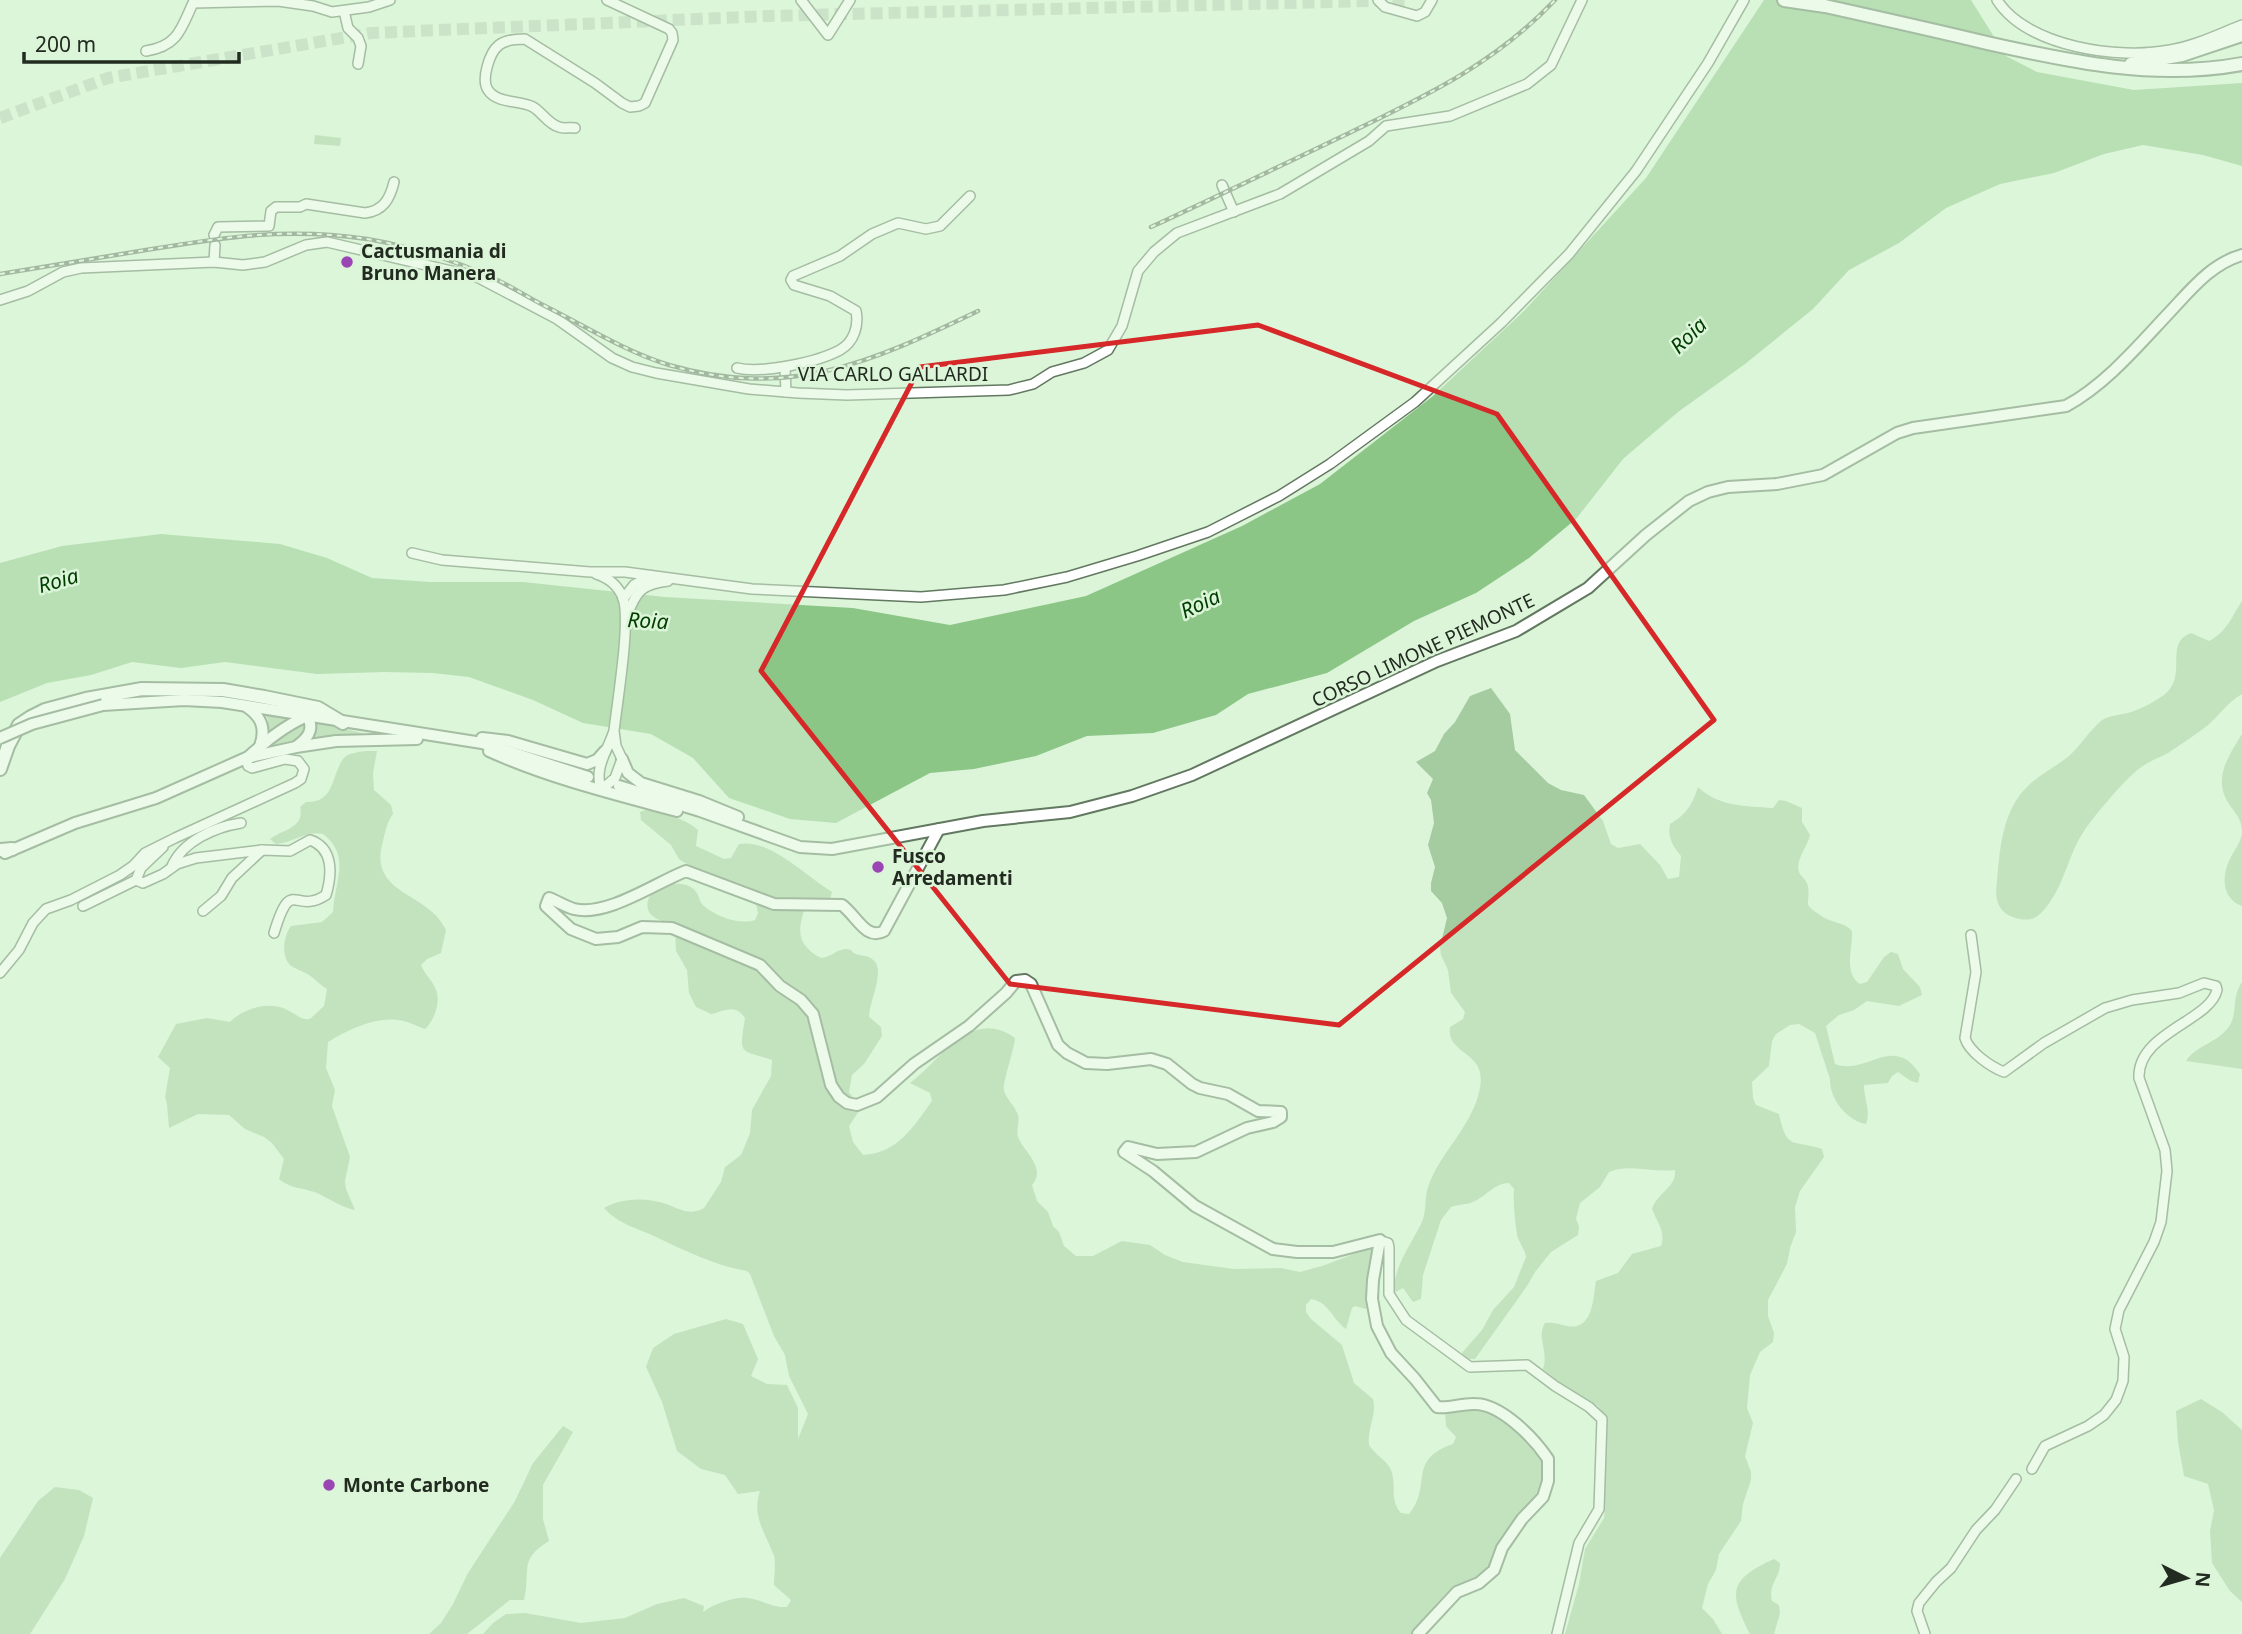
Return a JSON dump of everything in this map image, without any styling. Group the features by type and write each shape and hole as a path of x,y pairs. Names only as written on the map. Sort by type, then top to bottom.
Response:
{"highway":[{"path":"1784,0 1825,6 2106,67 2184,72 2242,64"},
{"path":"2106,67 2167,59 2242,35"},
{"path":"0,769 19,725 31,717 86,699 142,689 223,691 264,697 318,708 343,723"}],"main road":[{"name":"CORSO LIMONE PIEMONTE","path":"619,786 700,811 800,847 831,849 983,821 1070,812 1132,796 1192,775 1437,661 1516,631 1588,588 1646,535 1689,501 1708,492 1728,487 1800,481 1823,475 1897,433 1913,428 2066,406 2087,392 2132,353 2210,272 2230,258 2242,255"},
{"path":"0,738 32,724 103,705 184,700 244,706 482,743 588,777"},
{"path":"244,706 261,720 263,732 260,747"},
{"path":"4,851 75,823 156,798 246,758 307,716"},
{"path":"296,747 310,732 307,716"},
{"path":"246,758 336,741 440,738"},
{"path":"458,740 482,738 508,741 580,764 601,758"},
{"path":"458,740 510,761 601,790 692,815 782,846 800,847"},
{"path":"623,767 641,783 699,801 772,830 800,847"},
{"path":"939,829 881,933 872,934 842,905 774,904 686,871 609,906 590,910 574,909 549,898 546,906 571,929 596,939 618,937 642,928 672,928 760,965 779,986 801,1000 813,1014 831,1085 847,1103 858,1105 877,1097 914,1064 969,1026 1016,981 1028,982 1033,987 1058,1045 1086,1063 1107,1064 1151,1059 1167,1064 1200,1088 1228,1094 1258,1111 1281,1112 1281,1117 1273,1122 1247,1128 1196,1152 1157,1154 1131,1147 1124,1149 1124,1154 1153,1171 1195,1206 1262,1245 1284,1251 1334,1252 1381,1241 1372,1299 1377,1326 1391,1353 1437,1407 1478,1404 1492,1406 1522,1430 1548,1459 1548,1481 1542,1497 1522,1519 1502,1548 1494,1570 1479,1583 1457,1592 1418,1634"}],"street":[{"path":"146,51 171,43 189,17 193,3 278,1 332,12 369,8 390,0"},
{"path":"575,128 558,127 532,106 499,98 491,93 487,89 485,79 489,62 499,44 525,39 622,103 630,107 645,103 673,40 672,33 669,29 607,0"},
{"path":"801,0 828,35 850,0"},
{"path":"1378,0 1385,7 1417,16 1425,12 1432,0"},
{"name":"VIA CARLO GALLARDI","path":"0,300 28,291 63,272 81,268 214,262 243,265 265,262 317,242 349,246 477,277 557,319 612,358 632,367 749,389 786,392 847,395 1009,390 1033,384 1052,372 1084,363 1108,350 1122,326 1138,271 1154,252 1177,233 1280,194 1368,141 1386,126 1450,116 1527,84 1551,65 1582,0"},
{"path":"412,553 442,560 590,572 625,572 752,589 921,597 1004,590 1067,576 1208,532 1279,496 1330,464 1415,402 1501,324 1569,254 1607,209 1665,131 1744,0"},
{"path":"1997,0 2012,19 2051,39 2092,51 2170,50 2242,25"},
{"path":"344,11 348,28 358,38 361,46 358,64"},
{"path":"214,262 218,227 269,226 271,211 276,207 300,207 306,204 374,212 390,198 394,182"},
{"path":"1222,185 1234,212"},
{"path":"737,368 785,368 841,349 853,335 858,323 855,310 830,296 794,285 793,276 840,256 880,230 898,223 926,229 940,226 970,196"},
{"path":"785,368 786,392"},
{"path":"590,572 607,577 628,599"},
{"path":"625,572 639,586"},
{"path":"639,586 651,575"},
{"path":"614,731 601,758 598,774 601,790 623,767 614,731 627,592 639,586 675,580"},
{"path":"0,973 19,950 33,923 46,909 71,900 120,875 145,853 295,783 301,779 304,769 298,761 285,759 252,768 248,766 246,758"},
{"path":"172,868 178,853 210,831 241,823"},
{"path":"136,880 143,883 196,858 262,849 290,850 310,840 316,842 330,862 332,871 326,895 318,900 291,899 284,903 274,933"},
{"path":"83,906 136,880 141,868 169,841"},
{"path":"202,911 221,896 232,878 262,849"},
{"path":"1971,935 1976,972 1965,1038 1973,1051 2004,1072 2044,1044 2105,1008 2132,1000 2179,993 2204,984 2216,986 2217,990 2211,1004 2176,1026 2147,1052 2138,1066 2139,1078 2165,1150 2166,1191 2154,1242 2119,1310 2115,1329 2124,1357 2123,1381 2116,1400 2104,1415 2088,1426 2045,1446 2032,1469"},
{"path":"1381,1241 1388,1243 1389,1248 1389,1294 1406,1320 1470,1367 1527,1365 1589,1407 1602,1419 1599,1509 1579,1543 1557,1634"},
{"path":"1925,1634 1917,1611 1919,1603 1951,1568 1976,1530 1995,1510 2016,1479"}],"highlighted area":[{"path":"1258,325 1497,414 1714,720 1339,1025 1010,984 761,671 920,367"}],"shaded area":[{"path":"315,135 341,138 340,146 314,144"},
{"path":"2242,601 2242,694 2203,729 2143,766 2119,788 2084,831 2055,894 2039,915 2032,919 2022,919 2004,912 1998,904 1996,893 2000,854 2008,816 2021,794 2035,780 2069,756 2101,721 2140,709 2164,695 2175,679 2178,644 2191,633 2209,641 2215,637"},
{"path":"1491,688 1510,714 1515,750 1548,783 1561,790 1584,795 1603,821 1611,844 1618,848 1640,844 1660,865 1668,879 1679,877 1681,856 1671,841 1670,824 1688,809 1698,787 1706,794 1733,804 1773,808 1779,800 1802,808 1802,822 1810,835 1798,867 1808,886 1808,904 1823,917 1852,931 1850,967 1855,979 1860,984 1867,982 1884,957 1891,952 1898,954 1903,969 1920,987 1922,995 1899,1006 1867,1001 1854,1010 1839,1015 1826,1026 1835,1064 1858,1065 1879,1058 1900,1057 1910,1062 1920,1074 1918,1083 1898,1072 1888,1083 1864,1085 1868,1109 1866,1124 1852,1118 1840,1107 1830,1086 1815,1033 1799,1024 1790,1025 1776,1034 1772,1041 1769,1066 1752,1082 1756,1105 1779,1114 1788,1139 1822,1149 1824,1157 1800,1191 1795,1207 1796,1232 1787,1264 1768,1300 1773,1342 1760,1352 1750,1375 1747,1408 1753,1423 1745,1456 1751,1480 1741,1521 1719,1554 1702,1608 1722,1634 1565,1634 1579,1584 1585,1549 1604,1518 1604,1445 1607,1420 1598,1406 1543,1369 1543,1329 1545,1323 1567,1326 1582,1324 1590,1312 1596,1281 1618,1273 1632,1254 1661,1246 1662,1232 1652,1209 1673,1181 1675,1170 1625,1168 1609,1172 1600,1187 1580,1203 1576,1219 1579,1226 1578,1235 1551,1252 1475,1359 1466,1359 1461,1354 1482,1330 1493,1310 1514,1287 1526,1257 1517,1235 1514,1189 1509,1183 1499,1186 1478,1200 1451,1207 1441,1220 1423,1275 1421,1299 1413,1302 1403,1288 1394,1293 1399,1266 1423,1219 1433,1174 1471,1115 1481,1076 1473,1060 1450,1036 1450,1027 1463,1019 1465,1012 1451,993 1448,970 1440,947 1447,918 1442,903 1431,891 1435,867 1428,845 1434,823 1431,800 1427,793 1433,779 1416,762 1435,751 1470,696"},
{"path":"265,713 296,717 266,737 268,720"},
{"path":"305,720 308,723 303,738 289,745 271,747 270,742"},
{"path":"314,721 370,735 309,739"},
{"path":"2242,734 2242,827 2224,795 2222,785 2224,768"},
{"path":"365,751 377,751 373,773 374,790 391,805 393,814 382,845 381,861 385,874 392,884 438,917 446,930 441,953 421,965 435,987 438,1000 436,1011 425,1029 402,1021 380,1020 353,1029 328,1042 326,1068 335,1090 332,1106 350,1157 345,1181 355,1210 279,1179 284,1159 272,1143 245,1129 229,1115 198,1114 169,1128 165,1097 170,1068 158,1057 176,1024 207,1018 230,1022 250,1009 266,1006 282,1008 301,1018 310,1019 324,1006 327,989 289,964 284,945 291,926 322,922 333,912 339,870 337,851 323,834 311,834 276,844 270,839 296,824 301,814 300,807 306,802 322,798 327,793 345,757"},
{"path":"646,810 687,822 698,830 696,846 724,859 731,858 739,844 763,847 787,860 832,892 830,900 815,899 807,902 800,934 806,947 821,958 849,949 872,959 878,970 869,1017 881,1027 882,1036 864,1064 852,1075 849,1092 861,1108 849,1126 853,1142 863,1155 895,1144 932,1101 930,1093 910,1083 946,1050 971,1032 985,1028 999,1030 1015,1038 1004,1091 1018,1115 1018,1137 1036,1166 1036,1179 1032,1185 1037,1201 1048,1212 1064,1246 1076,1256 1093,1256 1122,1241 1150,1245 1183,1262 1234,1269 1281,1268 1300,1272 1372,1247 1374,1250 1369,1306 1366,1309 1355,1306 1352,1308 1346,1329 1317,1301 1311,1299 1306,1305 1306,1312 1342,1345 1354,1383 1373,1399 1369,1445 1391,1470 1397,1508 1401,1513 1409,1514 1416,1504 1422,1474 1430,1458 1439,1450 1453,1444 1456,1437 1446,1426 1445,1412 1479,1408 1494,1413 1521,1435 1536,1451 1543,1465 1544,1478 1539,1490 1501,1541 1488,1570 1481,1576 1450,1589 1412,1634 483,1634 506,1614 525,1613 581,1623 625,1618 657,1604 684,1598 704,1606 703,1612 737,1598 758,1600 782,1607 787,1607 791,1600 774,1585 774,1556 758,1517 760,1491 738,1494 725,1475 701,1469 677,1451 662,1402 646,1367 653,1348 674,1334 726,1319 743,1324 758,1359 751,1376 767,1384 787,1385 798,1408 798,1439 808,1414 789,1376 785,1355 774,1336 750,1274 700,1257 628,1225 604,1208 626,1200 643,1200 659,1202 689,1212 704,1208 721,1182 725,1167 741,1155 750,1133 752,1110 771,1076 772,1060 747,1052 742,1045 745,1018 741,1013 730,1009 711,1014 696,1007 689,993 687,970 676,951 675,925 654,917 648,907 650,896 656,890 671,884 682,884 692,888 702,904 715,914 735,921 749,921 755,920 758,913 755,898 679,859 671,845 641,820 640,812"},
{"path":"2242,832 2242,906 2227,893 2225,875"},
{"path":"2242,982 2242,1069 2186,1061 2226,1031 2234,1015"},
{"path":"2201,1399 2222,1412 2242,1430 2242,1602 2230,1591 2212,1563 2210,1531 2214,1510 2208,1484 2184,1476 2176,1411"},
{"path":"563,1426 573,1432 543,1485 543,1519 549,1541 529,1560 524,1600 510,1600 467,1634 429,1634 441,1623 453,1604 468,1573 515,1501 533,1463"},
{"path":"55,1487 79,1490 93,1498 84,1536 65,1579 30,1634 0,1634 0,1558 38,1501"},
{"path":"1774,1559 1780,1563 1771,1595 1772,1601 1779,1605 1780,1613 1774,1634 1750,1634 1738,1608 1737,1589 1748,1574"}],"water":[{"name":"Roia","path":"1764,0 1971,0 2006,56 2037,72 2134,90 2242,83 2242,166 2203,155 2143,145 2104,154 2054,173 2000,184 1946,208 1899,243 1849,270 1813,309 1745,364 1678,412 1623,459 1576,519 1529,558 1476,593 1414,621 1327,673 1248,694 1216,715 1153,733 1087,736 1036,756 974,769 930,773 836,823 790,819 729,798 693,758 651,734 583,723 533,700 469,677 385,672 317,674 225,662 181,668 132,662 91,675 47,683 0,702 0,563 62,546 161,534 280,544 327,558 372,578 430,582 523,582 665,597 853,608 950,625 1086,596 1242,526 1320,484 1433,396 1524,311 1646,178"}],"tunnel":[{"path":"0,118 108,78 371,33 769,16 1408,0"}],"railway":[{"path":"1151,227 1430,93 1507,43 1555,0"},
{"path":"0,274 175,245 256,235 338,235 367,239 415,250 478,271 653,360 712,375 753,379 792,377 865,360 978,311"}],"place":[{"name":"Cactusmania di Bruno Manera","path":"347,262"},
{"name":"Fusco Arredamenti","path":"878,867"},
{"name":"Monte Carbone","path":"329,1485"}]}
